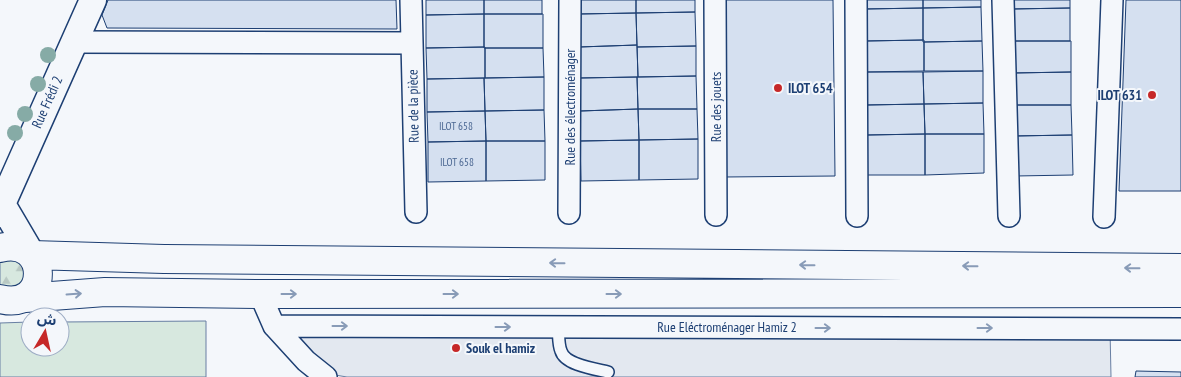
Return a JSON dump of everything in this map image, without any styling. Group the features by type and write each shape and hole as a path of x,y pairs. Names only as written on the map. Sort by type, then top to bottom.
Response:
{"highway":[{"path":"0,248 17,246 25,250 36,262 38,270 36,286 12,298"},
{"path":"32,256 164,259 1181,268"},
{"path":"12,298 105,292 260,294 1181,293"}],"street":[{"name":"Rue Frédi 2","path":"1,209 93,0"},
{"name":"Rue de la pièce","path":"411,0 416,212"},
{"name":"Rue des électroménager","path":"569,214 570,0"},
{"name":"Rue des jouets","path":"715,0 716,214"},
{"path":"856,0 857,216"},
{"path":"1003,0 1009,216"},
{"path":"1104,217 1112,0"},
{"path":"74,42 412,43"},
{"path":"1,209 32,256"},
{"path":"260,294 274,326 306,361 326,377"},
{"name":"Rue Eléctroménager Hamiz 2","path":"274,326 1181,329"}],"lane":[{"path":"558,327 561,353 567,359 577,365 608,372"}],"green space":[{"path":"22,259 27,286 0,290 0,260"},
{"path":"206,321 206,377 0,377 0,323 20,322 20,357 70,357 70,322"}],"shaded area":[{"path":"280,326 1110,329 1111,377 347,377 329,374"}],"building":[{"path":"108,0 396,0 397,29 107,28 102,15"},
{"path":"426,0 484,0 484,14 426,15"},
{"path":"484,0 542,0 542,14 484,14"},
{"path":"579,0 636,0 636,13 579,14"},
{"path":"636,0 695,0 695,12 636,13"},
{"name":"ILOT 654","path":"722,0 833,0 835,176 724,177"},
{"path":"865,0 923,0 923,8 865,9"},
{"path":"923,0 981,0 981,7 923,8"},
{"path":"1012,0 1070,0 1070,8 1012,9"},
{"name":"ILOT 631","path":"1126,0 1181,0 1181,191 1119,191"},
{"path":"981,7 982,41 923,42 923,8"},
{"path":"923,8 923,40 865,41 864,9"},
{"path":"1070,8 1070,41 1012,41 1012,9"},
{"path":"695,12 696,46 637,47 636,13"},
{"path":"636,13 637,45 579,47 578,14"},
{"path":"484,14 484,47 426,48 426,15"},
{"path":"484,14 543,14 543,48 484,48"},
{"path":"924,40 924,71 866,72 865,41"},
{"path":"982,41 983,71 924,71 924,42"},
{"path":"1012,41 1071,41 1071,72 1013,73"},
{"path":"637,45 638,77 579,78 579,47"},
{"path":"696,46 696,76 638,77 637,47"},
{"path":"485,47 485,78 427,79 426,48"},
{"path":"485,48 543,48 544,77 485,78"},
{"path":"983,71 983,103 924,104 923,72"},
{"path":"866,72 923,72 924,104 866,105"},
{"path":"1071,72 1071,105 1013,105 1013,73"},
{"path":"696,76 697,109 638,109 637,77"},
{"path":"544,77 544,110 485,111 484,78"},
{"path":"637,77 638,109 580,111 579,78"},
{"path":"484,78 485,111 427,112 427,79"},
{"path":"983,103 984,134 925,134 924,104"},
{"path":"924,104 925,134 867,135 866,105"},
{"path":"1013,105 1071,105 1072,135 1014,136"},
{"path":"638,109 639,140 580,141 580,111"},
{"path":"638,109 697,109 698,139 639,140"},
{"path":"544,110 545,141 486,141 485,111"},
{"path":"485,111 486,141 428,142 427,112"},
{"path":"925,134 984,134 984,173 925,175"},
{"path":"925,134 925,175 867,175 867,135"},
{"path":"1072,135 1073,175 1015,176 1014,136"},
{"path":"698,139 698,179 639,180 639,140"},
{"path":"639,140 639,180 581,181 580,141"},
{"path":"486,141 545,141 545,180 486,181"},
{"path":"486,141 486,181 428,182 428,142"},
{"path":"1136,371 1181,372 1181,377 1135,377"}],"place":[{"name":"ILOT 654","path":"778,88"},
{"name":"ILOT 631","path":"1152,95"},
{"name":"Souk el hamiz","path":"456,348"}]}
